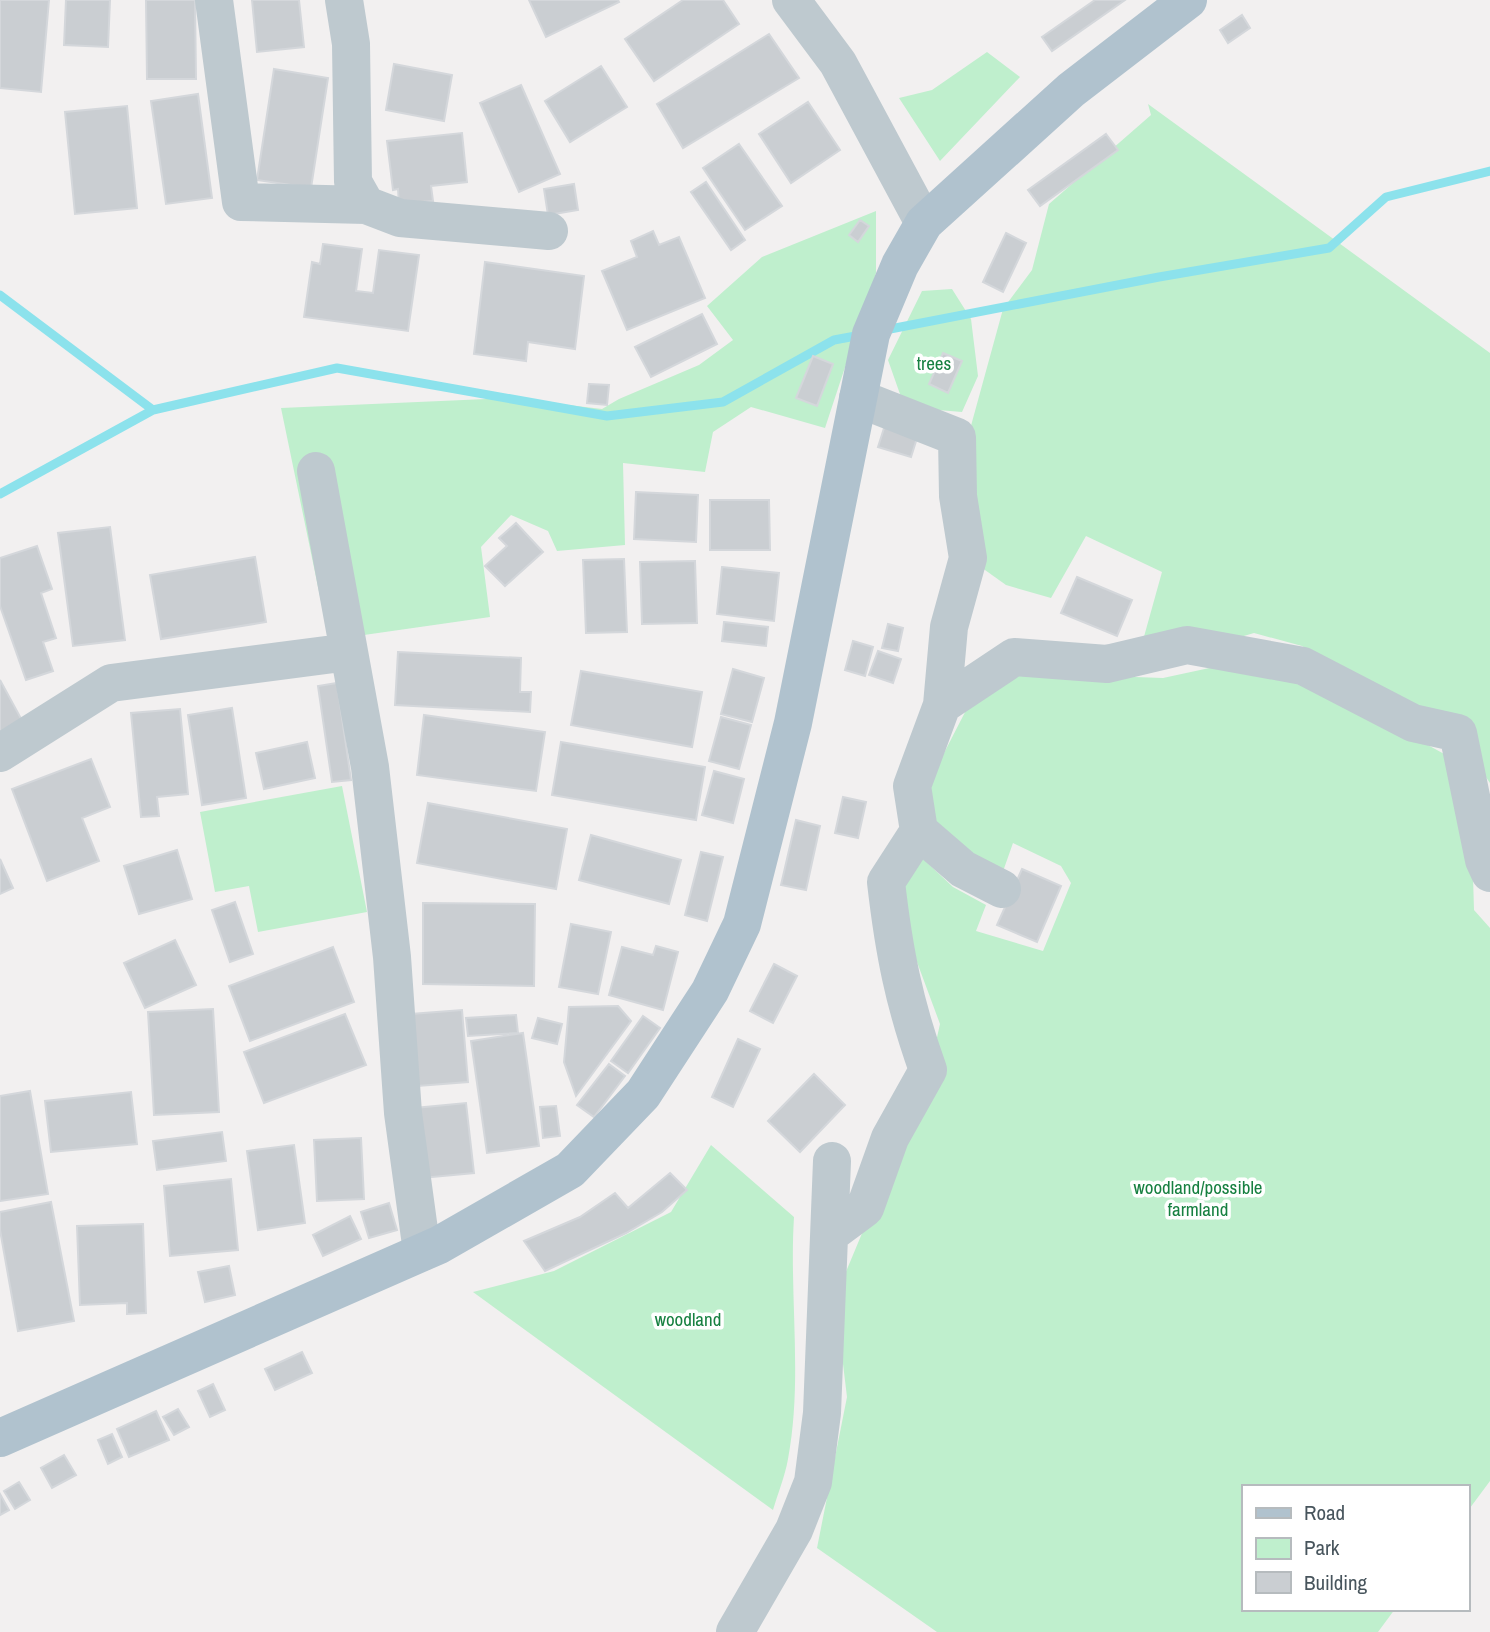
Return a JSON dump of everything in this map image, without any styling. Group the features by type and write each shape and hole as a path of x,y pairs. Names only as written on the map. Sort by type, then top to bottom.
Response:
{"main road":[{"path":"0,1438 422,1252 570,1170 643,1094 710,991 742,923 790,736 871,334 900,265 924,223 1071,90 1188,0"}],"street":[{"path":"214,0 217,41 241,202 366,205 400,218 549,231"},
{"path":"344,0 351,44 353,182 366,205"},
{"path":"791,0 838,63 924,223"},
{"path":"858,398 957,437 958,496 968,558 949,627 942,705 912,786 919,831 963,869 1002,889"},
{"path":"316,471 370,767 392,957 403,1113 422,1252"},
{"path":"942,705 1014,657 1107,664 1187,645 1303,666 1413,723 1458,733 1484,860 1490,873"},
{"path":"0,754 111,683 349,652"},
{"path":"830,1234 864,1208 890,1138 928,1070 906,1009 894,951 886,882 919,831"},
{"path":"735,1632 794,1530 813,1482 822,1413 832,1161"}],"green space":[{"path":"987,52 1020,77 940,161 899,98 932,90"},
{"path":"1148,104 1490,353 1490,783 1453,730 1302,646 1254,633 1183,654 1140,651 1162,572 1086,536 1051,598 1006,585 971,560 969,433 1003,309 1032,270 1049,204 1151,115"},
{"path":"876,211 876,273 825,428 751,407 713,432 705,472 623,463 625,545 557,551 548,531 511,515 481,547 490,617 329,640 281,408 509,398 602,409 699,365 733,340 707,306 762,257"},
{"name":"trees","path":"952,289 971,319 978,376 962,412 938,410 901,397 888,360 922,291"},
{"name":"woodland/possible farmland","path":"1265,656 1457,761 1471,808 1474,910 1490,928 1490,1481 1469,1509 1469,1485 1242,1485 1242,1611 1394,1611 1378,1632 937,1632 817,1548 847,1397 835,1298 929,1073 940,1024 894,900 920,856 953,887 986,905 976,931 1043,951 1071,883 1061,866 1013,843 1001,877 930,833 927,786 978,687 994,672 1163,678"},
{"path":"342,786 367,912 258,932 249,886 215,892 200,812"},
{"name":"woodland","path":"711,1145 794,1217 795,1399 788,1459 773,1510 473,1292 554,1271 671,1212"}],"building":[{"path":"0,0 49,0 41,92 0,88"},
{"path":"66,0 110,0 108,47 64,45"},
{"path":"146,0 195,0 196,79 147,79"},
{"path":"252,0 299,0 304,47 257,52"},
{"path":"529,0 618,0 619,2 546,37"},
{"path":"683,0 723,0 739,24 654,81 625,39"},
{"path":"1095,0 1125,0 1052,51 1042,37"},
{"path":"1242,15 1250,28 1228,43 1220,30"},
{"path":"769,34 799,78 683,148 657,104"},
{"path":"394,64 452,75 444,121 386,110"},
{"path":"601,66 627,107 570,142 545,101"},
{"path":"274,69 328,78 311,188 257,180"},
{"path":"521,85 560,174 519,192 480,103"},
{"path":"198,94 212,198 166,204 151,101"},
{"path":"808,102 840,150 791,183 759,134"},
{"path":"127,106 137,208 75,214 65,112"},
{"path":"462,133 467,182 431,186 433,201 399,204 398,189 393,190 387,141"},
{"path":"1106,134 1118,150 1040,206 1028,190"},
{"path":"739,144 782,206 745,230 703,168"},
{"path":"706,182 745,240 731,250 691,192"},
{"path":"574,184 578,210 548,215 544,189"},
{"path":"860,220 869,226 858,242 849,235"},
{"path":"653,231 659,245 679,237 705,298 627,330 602,271 637,257 631,241"},
{"path":"1006,233 1026,243 1003,292 983,282"},
{"path":"323,244 362,249 356,291 373,293 379,250 419,255 408,331 304,317 312,262 320,264"},
{"path":"485,262 584,276 575,349 528,342 526,361 474,354"},
{"path":"702,314 717,344 651,377 635,347"},
{"path":"943,353 962,361 948,393 929,384"},
{"path":"813,356 833,364 817,406 796,398"},
{"path":"589,384 609,385 607,405 587,403"},
{"path":"885,425 918,435 911,457 878,447"},
{"path":"636,492 698,495 696,542 634,539"},
{"path":"710,500 769,500 770,550 710,550"},
{"path":"516,523 543,552 505,586 485,566 507,546 499,538"},
{"path":"110,527 125,640 73,646 58,533"},
{"path":"37,546 52,589 41,593 56,638 43,642 53,671 26,680 0,606 0,558"},
{"path":"255,557 266,622 161,639 150,575"},
{"path":"624,559 627,632 586,633 583,560"},
{"path":"695,561 697,623 642,624 640,562"},
{"path":"722,567 779,573 774,621 717,614"},
{"path":"1077,577 1132,600 1117,636 1061,613"},
{"path":"724,622 768,627 766,646 722,641"},
{"path":"888,624 903,628 898,651 882,648"},
{"path":"853,641 873,647 865,676 845,670"},
{"path":"878,651 901,659 893,683 869,675"},
{"path":"398,652 521,658 520,692 531,692 530,712 395,705"},
{"path":"733,669 764,678 752,722 721,714"},
{"path":"581,671 702,692 692,747 571,725"},
{"path":"0,680 24,724 0,737"},
{"path":"337,683 351,780 332,782 318,686"},
{"path":"232,708 246,798 202,805 188,715"},
{"path":"180,709 188,794 157,797 159,816 141,817 131,713"},
{"path":"424,715 545,732 536,791 417,775"},
{"path":"721,717 751,725 739,769 709,761"},
{"path":"307,742 315,778 264,789 256,753"},
{"path":"561,742 705,767 696,820 552,795"},
{"path":"91,759 110,807 82,818 99,861 47,881 12,789"},
{"path":"714,771 744,779 733,823 702,815"},
{"path":"843,797 866,802 858,838 835,833"},
{"path":"428,803 567,829 556,889 417,863"},
{"path":"796,820 820,826 806,890 781,885"},
{"path":"591,835 681,860 669,904 579,880"},
{"path":"177,850 192,899 139,914 124,866"},
{"path":"701,852 723,857 707,921 685,915"},
{"path":"0,859 13,888 0,894"},
{"path":"1022,869 1061,886 1037,942 997,925"},
{"path":"235,902 253,954 230,962 212,910"},
{"path":"423,903 535,904 534,986 423,984"},
{"path":"571,924 611,932 598,994 559,987"},
{"path":"175,940 196,985 145,1008 124,963"},
{"path":"656,946 678,952 663,1010 609,995 622,947 653,955"},
{"path":"333,947 354,1002 250,1041 229,986"},
{"path":"774,964 797,976 773,1023 750,1011"},
{"path":"618,1006 631,1021 576,1096 564,1062 569,1007"},
{"path":"213,1009 219,1112 154,1115 148,1012"},
{"path":"462,1010 468,1082 418,1086 411,1014"},
{"path":"345,1014 366,1065 264,1103 244,1052"},
{"path":"516,1015 518,1033 468,1036 466,1018"},
{"path":"643,1016 660,1028 628,1073 611,1061"},
{"path":"538,1018 562,1024 557,1044 532,1038"},
{"path":"523,1033 539,1146 487,1153 471,1041"},
{"path":"738,1039 760,1049 733,1107 712,1097"},
{"path":"609,1064 625,1076 594,1117 577,1105"},
{"path":"814,1074 845,1105 800,1152 768,1121"},
{"path":"30,1091 48,1194 0,1201 0,1096"},
{"path":"131,1092 137,1144 51,1152 45,1101"},
{"path":"466,1103 474,1173 422,1178 415,1108"},
{"path":"556,1106 560,1136 543,1138 540,1107"},
{"path":"222,1132 226,1161 157,1170 153,1141"},
{"path":"361,1138 364,1199 317,1201 314,1140"},
{"path":"294,1145 305,1223 258,1230 247,1151"},
{"path":"670,1173 687,1190 662,1212 626,1233 545,1271 524,1241 580,1217 615,1193 628,1208"},
{"path":"231,1179 238,1250 170,1256 164,1186"},
{"path":"51,1202 74,1321 18,1331 0,1230 0,1212"},
{"path":"389,1203 397,1230 369,1238 361,1212"},
{"path":"350,1216 361,1239 323,1256 313,1235"},
{"path":"143,1224 146,1313 127,1314 127,1303 80,1305 77,1226"},
{"path":"229,1266 235,1295 205,1302 198,1272"},
{"path":"302,1352 312,1373 275,1390 265,1369"},
{"path":"213,1384 225,1410 210,1417 198,1391"},
{"path":"178,1409 189,1427 174,1435 163,1417"},
{"path":"156,1411 169,1440 129,1457 117,1429"},
{"path":"112,1434 122,1457 108,1464 98,1440"},
{"path":"64,1455 76,1475 52,1488 41,1468"},
{"path":"19,1482 30,1500 15,1509 4,1491"},
{"path":"0,1494 9,1510 0,1515"}],"waterway":[{"path":"885,330 1159,277 1329,248 1386,197 1490,171"},
{"path":"0,295 153,410"},
{"path":"0,494 153,410 337,368 607,416 723,402 834,340 861,335"}]}
